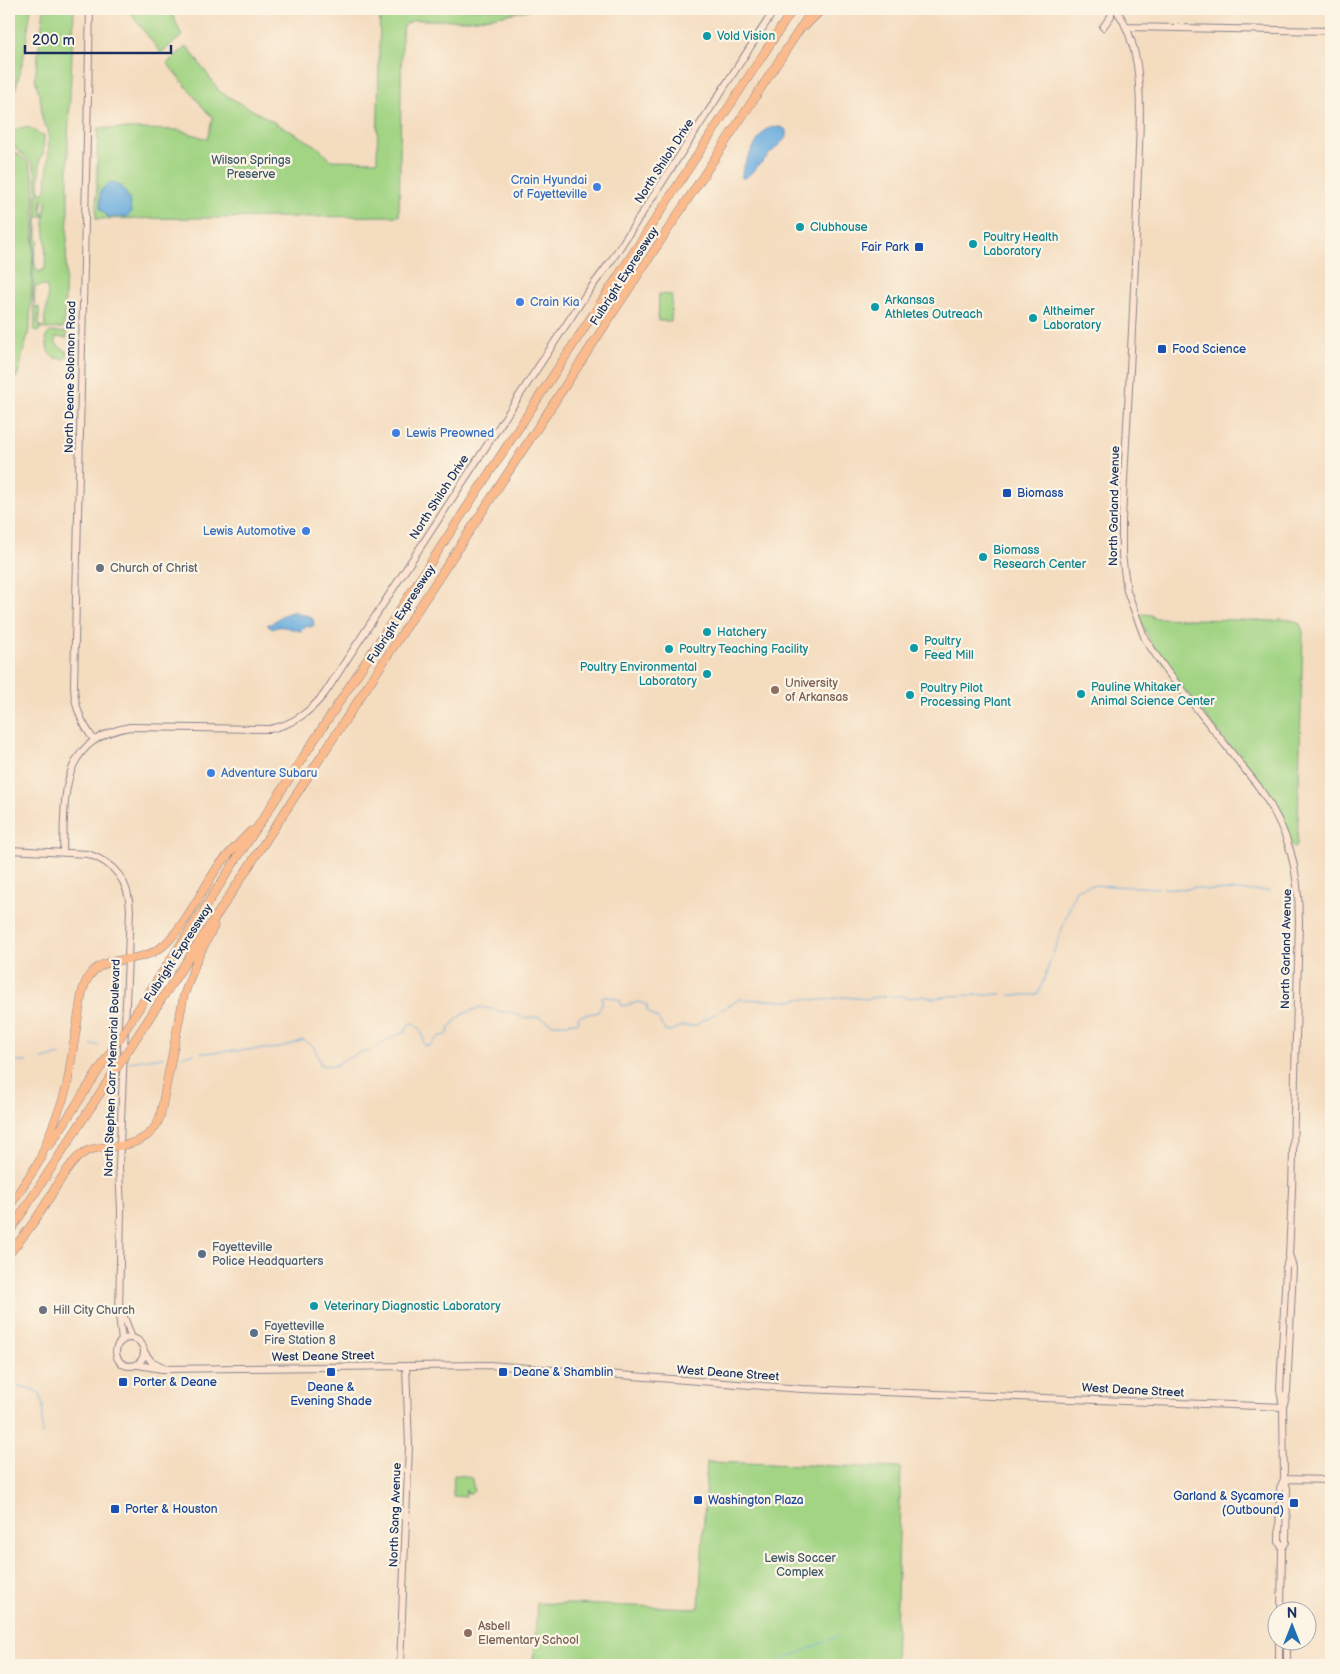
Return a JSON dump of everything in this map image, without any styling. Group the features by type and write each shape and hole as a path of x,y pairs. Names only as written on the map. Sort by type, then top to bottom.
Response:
{"highway":[{"name":"Fulbright Expressway","path":"9,1207 793,9"},
{"name":"Fulbright Expressway","path":"9,1233 813,9"},
{"path":"794,37 822,9"},
{"path":"40,1159 58,1115 67,1086 82,993 90,973 102,964 151,953 170,940 227,856 264,817"},
{"path":"9,1254 35,1220 70,1167 81,1155 97,1148 119,1146 144,1139 158,1124 184,996 197,959 213,928 217,914"}],"street":[{"name":"North Deane Solomon Road","path":"90,9 74,694 80,717 94,740"},
{"name":"North Shiloh Drive","path":"63,852 64,799 68,777 78,758 94,740 108,733 130,727 270,729 281,727 296,720 317,704 585,296 612,261 775,9"},
{"path":"1103,27 1111,16 1111,9"},
{"name":"North Garland Avenue","path":"1116,9 1127,27 1137,64 1139,103 1136,224 1122,520 1122,555 1127,591 1134,613 1152,650 1264,795 1283,831 1296,870 1299,897 1289,1256 1293,1268 1287,1392 1284,1407 1284,1479 1287,1488 1287,1499 1286,1542 1282,1548 1282,1602"},
{"path":"1127,27 1331,31"},
{"path":"9,850 63,852"},
{"name":"North Stephen Carr Memorial Boulevard","path":"63,852 88,854 103,861 115,870 128,888 130,910 119,1146 122,1210 120,1309 122,1341"},
{"name":"North Stephen Carr Memorial Boulevard","path":"120,1309 132,1338"},
{"path":"132,1338 142,1344 145,1353 138,1365 128,1366 118,1361 116,1348 122,1341 132,1338"},
{"name":"West Deane Street","path":"145,1353 151,1361 172,1369"},
{"name":"West Deane Street","path":"138,1365 162,1369 507,1366 802,1390 1284,1407"},
{"name":"North Sang Avenue","path":"400,1665 409,1446 406,1366"},
{"path":"1284,1479 1331,1480"},
{"path":"1279,1652 1279,1665"},
{"path":"1286,1652 1287,1665"}],"green space":[{"path":"9,9 31,9 24,56 12,103 9,136"},
{"path":"44,9 74,9 68,140 68,212 64,325 63,328 44,329 40,327 40,330 37,332 34,329 33,262 37,180 32,163 14,147 12,135 15,130 26,127 40,135 44,135 43,155 40,157 39,193 43,193 46,191 49,152 48,128 45,126 42,118 41,102 35,78","holes":["43,198 46,200 44,224 46,244 45,269 38,272 34,257 39,242 37,239 37,219 44,216 41,209","43,285 47,287 48,298 45,318 46,325 41,327 39,324 39,307 34,307 35,287"]},
{"path":"127,9 170,9 182,36 161,53"},
{"name":"Wilson Springs Preserve","path":"380,9 532,9 470,20 413,20 404,26 402,34 399,216 96,219 98,128 179,130 207,139 213,117 167,63 187,46 220,92 317,146 331,160 377,161"},
{"path":"10,138 11,149 29,163 34,180 35,200 30,324 16,378 9,369"},
{"path":"659,294 672,295 671,321 658,321"},
{"path":"50,332 67,332 67,338 56,337 55,340 57,345 66,351 68,356 65,359 55,358 50,354 46,336"},
{"path":"1143,614 1152,615 1153,618 1278,621 1279,619 1292,620 1300,624 1303,632 1298,823 1297,845 1295,848 1292,846 1280,816 1267,793 1169,671 1154,649 1139,617"},
{"name":"Lewis Soccer Complex","path":"707,1462 901,1468 895,1665 531,1665 534,1654 537,1603 699,1608"},
{"path":"454,1475 466,1476 472,1479 474,1491 471,1494 467,1493 466,1489 465,1497 453,1496"}],"water":[{"path":"781,127 786,130 786,138 746,178 742,178 747,160 765,130"},
{"path":"114,182 125,191 129,199 131,213 127,217 108,217 100,209 100,192 108,183"},
{"path":"291,612 307,615 313,619 314,625 306,626 301,631 283,627 273,629 268,626 268,624 271,624 281,616"}],"waterway":[{"path":"1010,995 1034,995 1040,990 1076,890 1090,885 1158,888"},
{"path":"1163,888 1188,889 1195,887 1206,890 1270,891"},
{"path":"377,1048 382,1043 406,1031 408,1025 412,1023 420,1029 424,1045 429,1046 440,1036 447,1035 450,1027 463,1014 481,1007 512,1012 523,1018 539,1017 553,1024 568,1024 571,1022 577,1023 580,1016 598,1012 602,1003 602,997 610,997 620,1000 622,1006 639,1002 647,1005 647,1011 658,1019 665,1031 669,1032 682,1026 694,1026 740,999 791,1001 845,997 867,999 875,997 901,996 908,998 924,996 933,998 1002,994"},
{"path":"201,1053 280,1048 303,1040 314,1047 321,1065 335,1066 359,1053 371,1051"},
{"path":"91,1045 99,1045"},
{"path":"182,1056 194,1054"},
{"path":"42,1059 60,1055"},
{"path":"129,1062 163,1057"},
{"path":"9,1062 27,1062"},
{"path":"9,1383 40,1393 43,1405 42,1435"},
{"path":"771,1665 838,1636"}],"place":[{"name":"Vold Vision","path":"707,36"},
{"name":"Crain Hyundai of Fayetteville","path":"597,187"},
{"name":"Clubhouse","path":"800,227"},
{"name":"Poultry Health Laboratory","path":"973,244"},
{"name":"Fair Park","path":"919,247"},
{"name":"Crain Kia","path":"520,302"},
{"name":"Arkansas Athletes Outreach","path":"875,307"},
{"name":"Altheimer Laboratory","path":"1033,318"},
{"name":"Food Science","path":"1162,349"},
{"name":"Lewis Preowned","path":"396,433"},
{"name":"Biomass","path":"1007,493"},
{"name":"Lewis Automotive","path":"306,531"},
{"name":"Biomass Research Center","path":"983,557"},
{"name":"Church of Christ","path":"100,568"},
{"name":"Hatchery","path":"707,632"},
{"name":"Poultry Feed Mill","path":"914,648"},
{"name":"Poultry Teaching Facility","path":"669,649"},
{"name":"Poultry Environmental Laboratory","path":"707,674"},
{"name":"University of Arkansas","path":"775,690"},
{"name":"Pauline Whitaker Animal Science Center","path":"1081,694"},
{"name":"Poultry Pilot Processing Plant","path":"910,695"},
{"name":"Adventure Subaru","path":"211,773"},
{"name":"Fayetteville Police Headquarters","path":"202,1254"},
{"name":"Veterinary Diagnostic Laboratory","path":"314,1306"},
{"name":"Hill City Church","path":"43,1310"},
{"name":"Fayetteville Fire Station 8","path":"254,1333"},
{"name":"Deane & Evening Shade","path":"331,1372"},
{"name":"Deane & Shamblin","path":"503,1372"},
{"name":"Porter & Deane","path":"123,1382"},
{"name":"Washington Plaza","path":"698,1500"},
{"name":"Garland & Sycamore (Outbound)","path":"1294,1503"},
{"name":"Porter & Houston","path":"115,1509"},
{"name":"Asbell Elementary School","path":"468,1633"}]}
